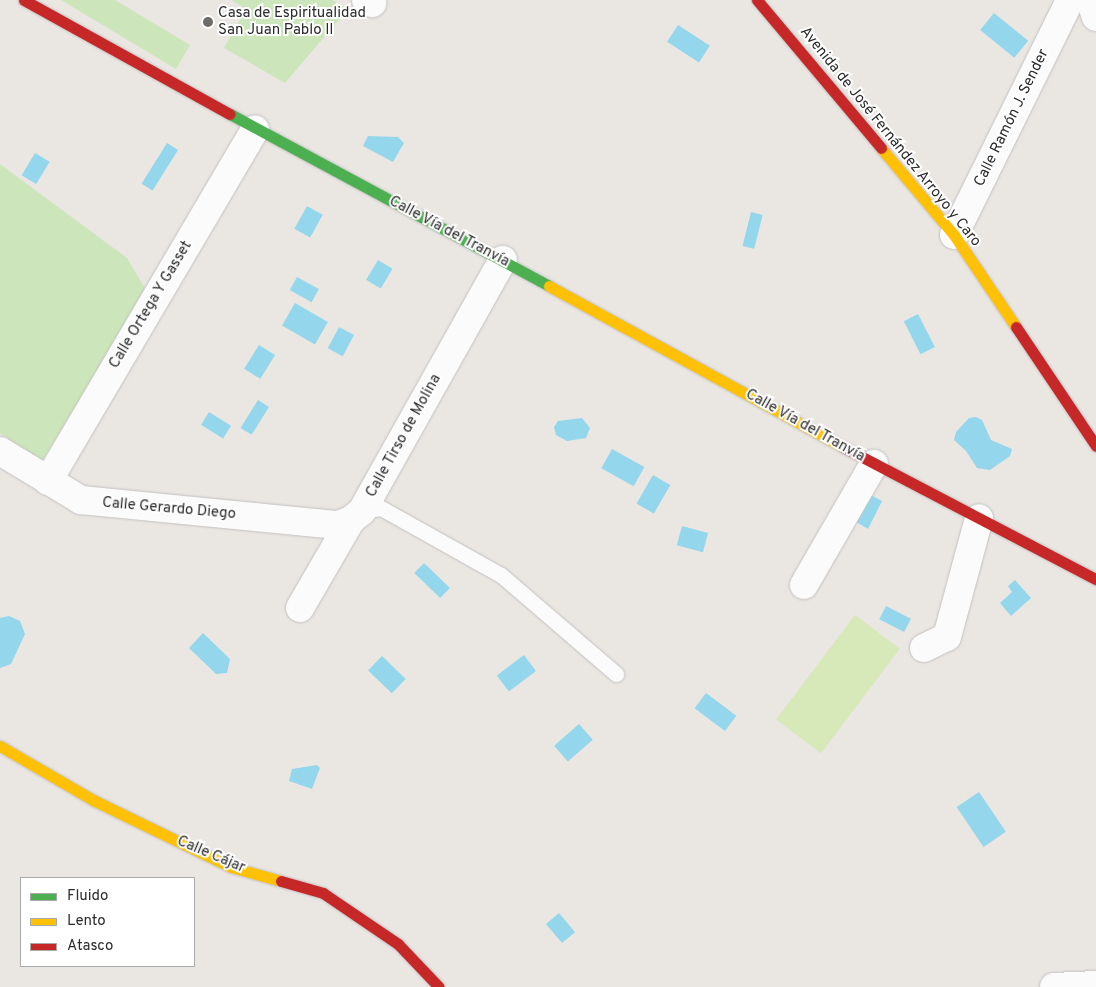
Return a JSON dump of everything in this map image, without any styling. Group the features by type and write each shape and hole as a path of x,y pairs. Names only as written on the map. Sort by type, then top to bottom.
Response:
{"street":[{"name":"Calle Vía del Tranvía","path":"24,0 68,27 255,129 503,260 874,464 979,518 1093,573"},
{"name":"Avenida de José Fernández Arroyo y Caro","path":"757,0 954,235 1096,446"},
{"name":"Calle Ramón J. Sender","path":"954,235 1070,0"},
{"path":"1090,0 1096,17"},
{"name":"Calle Ortega Y Gasset","path":"48,481 255,129"},
{"name":"Calle Tirso de Molina","path":"300,608 357,516 503,260"},
{"name":"Calle Gerardo Diego","path":"0,451 81,500 338,525 357,516"},
{"name":"Calle Vía del Tranvía","path":"804,585 874,464"},
{"path":"924,648 947,637 979,518"},
{"name":"Calle Cájar","path":"0,746 93,800 231,867 323,893 398,944 439,987"},
{"path":"1054,987 1096,985"}],"lane":[{"path":"357,516 381,508 501,576 616,674"}],"green space":[{"path":"61,0 115,0 190,45 176,69"},
{"path":"231,0 332,0 348,9 285,83 224,48 246,9"},
{"path":"0,164 127,258 147,292 42,461 0,433"},
{"path":"855,615 900,649 821,753 776,720"}],"water":[{"path":"994,13 1028,41 1014,58 980,30"},
{"path":"678,25 710,46 699,62 667,42"},
{"path":"368,136 398,137 404,143 393,162 363,146"},
{"path":"167,143 178,150 153,191 142,184"},
{"path":"35,153 50,162 36,184 22,175"},
{"path":"307,206 323,215 310,237 294,229"},
{"path":"751,212 763,215 754,249 743,246"},
{"path":"378,260 393,269 381,288 366,280"},
{"path":"297,277 319,289 312,302 290,290"},
{"path":"295,303 328,322 315,345 282,326"},
{"path":"918,314 935,347 921,354 904,321"},
{"path":"339,327 354,335 343,356 328,348"},
{"path":"259,345 275,355 260,379 244,369"},
{"path":"258,400 269,407 252,435 241,428"},
{"path":"209,412 231,426 223,438 201,425"},
{"path":"976,417 982,420 991,440 1012,449 1010,456 990,470 977,468 966,451 954,440 956,432 969,418"},
{"path":"582,418 590,428 586,438 567,441 556,435 554,427 558,421"},
{"path":"612,449 644,467 634,486 601,468"},
{"path":"653,475 670,485 654,514 636,504"},
{"path":"869,494 882,501 868,529 853,520"},
{"path":"682,526 708,533 703,552 677,545"},
{"path":"424,563 450,588 440,598 414,573"},
{"path":"1015,580 1031,598 1011,616 1000,603 1012,592 1008,586"},
{"path":"886,606 911,619 904,632 879,619"},
{"path":"9,616 20,621 25,634 11,664 0,668 0,618"},
{"path":"203,633 230,659 227,673 216,674 189,648"},
{"path":"524,655 536,671 509,691 497,675"},
{"path":"382,656 406,679 392,693 368,670"},
{"path":"706,693 736,716 725,731 695,708"},
{"path":"579,724 593,740 568,761 554,746"},
{"path":"317,765 320,768 312,789 289,781 292,769"},
{"path":"979,792 1006,832 983,847 957,807"},
{"path":"559,913 575,932 562,943 546,924"}],"traffic: fast":[{"path":"230,114 549,286"}],"traffic: slow":[{"path":"881,148 954,235 1016,327"},
{"path":"549,286 843,447"},
{"path":"0,746 93,800 231,867 281,881"}],"traffic: jam":[{"path":"24,0 230,114"},
{"path":"757,0 881,148"},
{"path":"1016,327 1096,446"},
{"path":"843,447 1096,579"},
{"path":"281,881 323,893 398,944 439,987"}],"place":[{"name":"Casa de Espiritualidad San Juan Pablo II","path":"208,22"}]}
